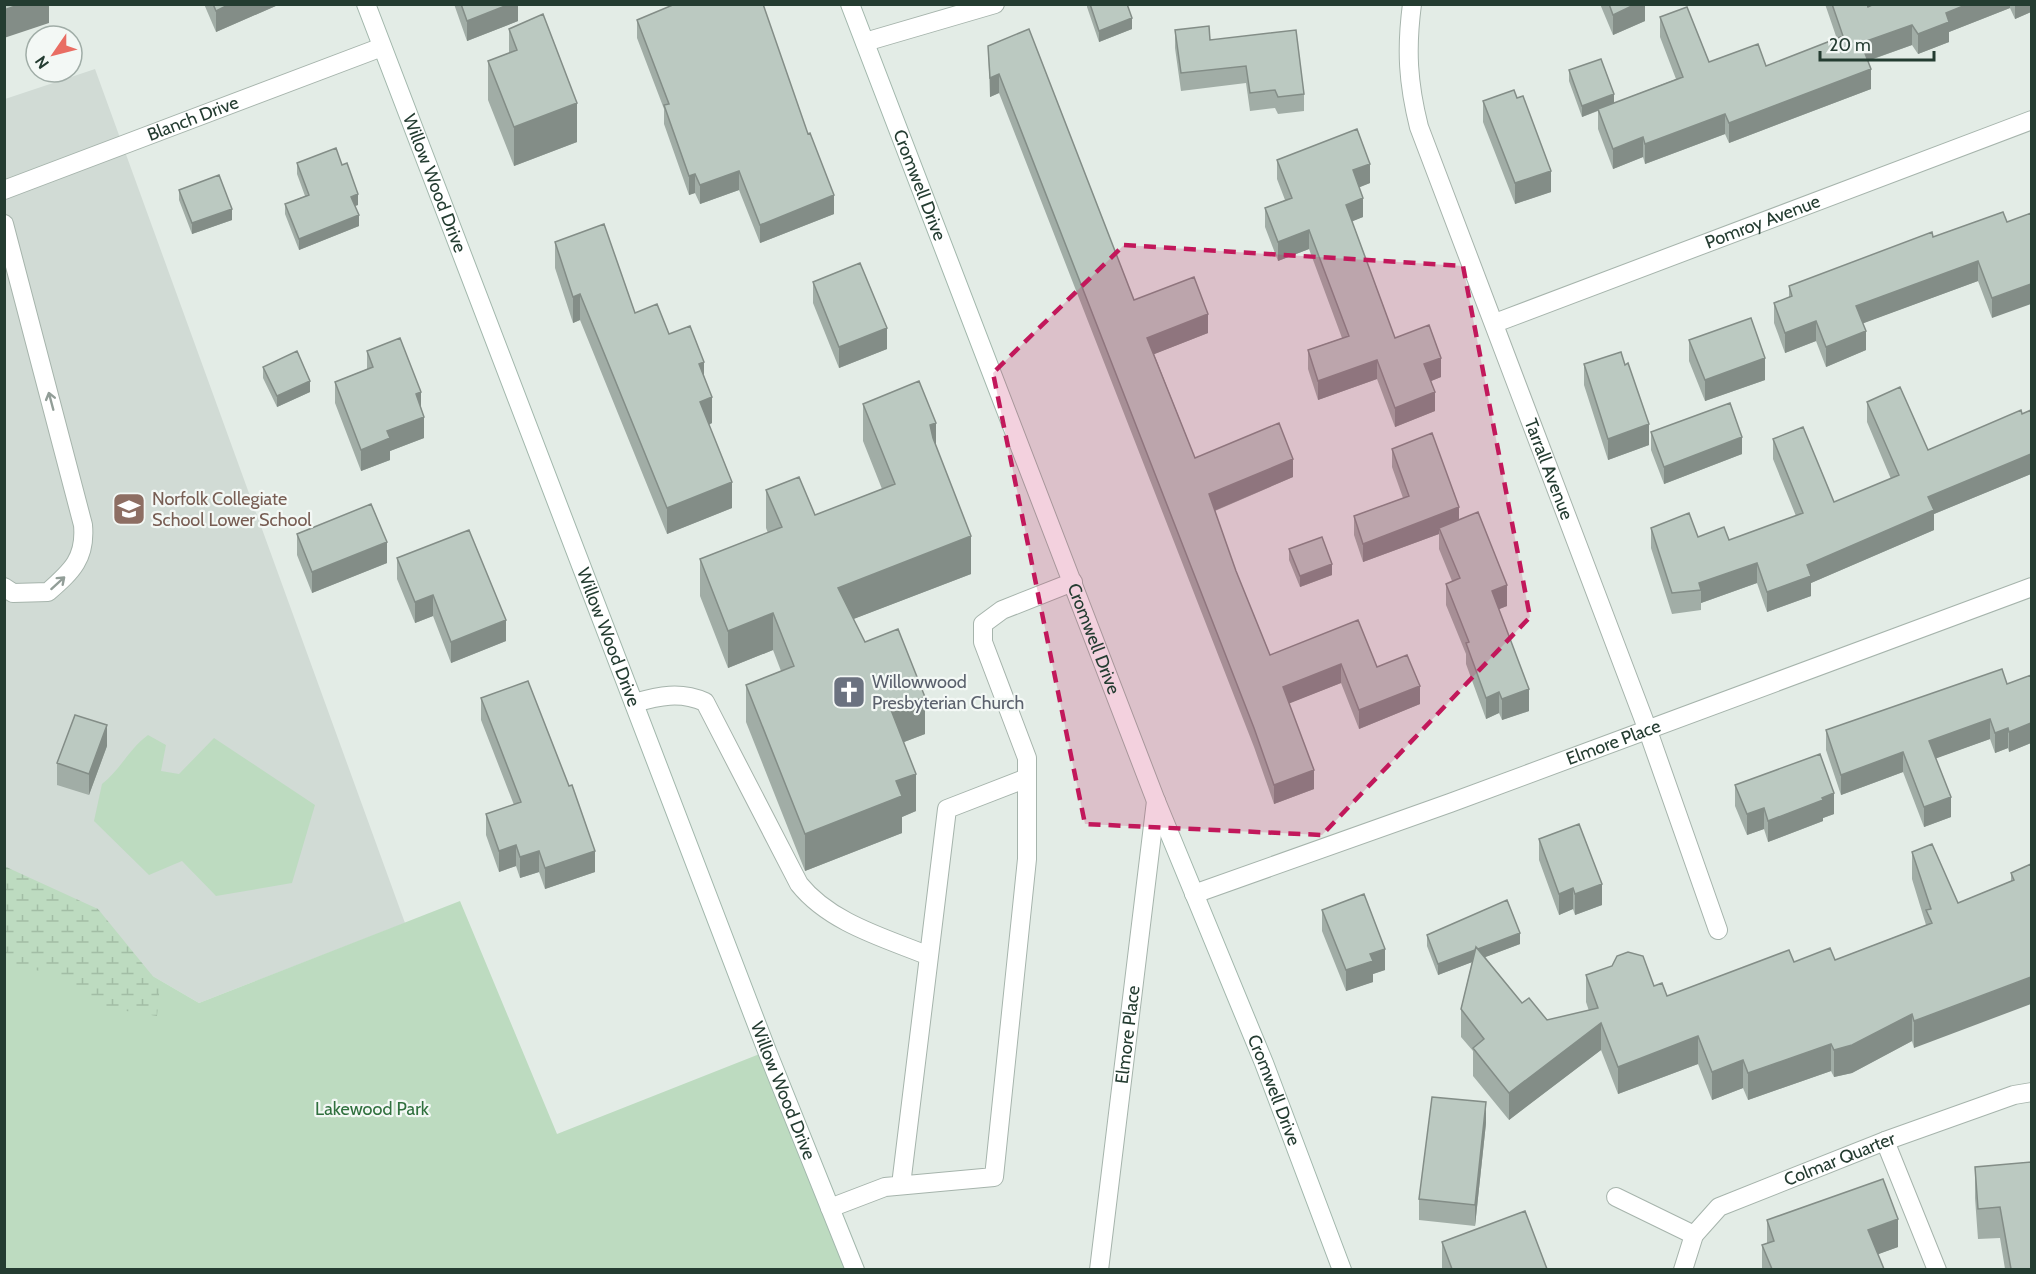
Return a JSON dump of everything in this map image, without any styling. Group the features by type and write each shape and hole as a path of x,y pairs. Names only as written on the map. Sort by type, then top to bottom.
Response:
{"street":[{"name":"Willow Wood Drive","path":"366,4 634,703 855,1269"},
{"name":"Cromwell Drive","path":"850,4 1156,801 1264,1063 1342,1269"},
{"path":"865,42 960,10 995,4"},
{"name":"Tarrall Avenue","path":"1412,4 1407,38 1409,83 1419,127 1647,728 1718,930"},
{"name":"Blanch Drive","path":"4,190 382,47"},
{"name":"Pomroy Avenue","path":"1494,323 2031,120"},
{"path":"4,224 83,525 84,542 74,569 48,592 14,593 4,587"},
{"path":"830,1208 885,1187 994,1177 1028,859 1027,758 983,642 983,624 1002,610 1073,582"},
{"name":"Elmore Place","path":"1194,894 1439,807 2031,587"},
{"path":"634,703 661,695 689,695 705,702 799,884 812,900 847,921 929,956"},
{"path":"901,1185 947,809 1027,778"},
{"name":"Elmore Place","path":"1099,1269 1156,801"},
{"name":"Colmar Quarter","path":"1683,1269 1694,1235 1719,1207 1885,1141 2014,1095 2031,1092"},
{"path":"1885,1141 1937,1269"},
{"path":"1616,1197 1694,1235"}],"highlighted area":[{"path":"1124,245 1463,266 1530,617 1322,835 1085,824 993,373"}],"shaded area":[{"name":"Norfolk Collegiate School Lower School","path":"95,69 405,923 199,1003 58,921 5,918 5,99 50,84 84,84 84,73"}],"green space":[{"path":"148,735 166,745 161,771 179,774 214,738 315,805 292,883 216,896 182,861 149,875 94,821 102,784"},
{"path":"4,866 98,909 160,985 157,1016 108,1008 46,972 5,965"},
{"name":"Lakewood Park","path":"460,901 557,1134 767,1051 853,1270 5,1270 5,918 58,921 199,1003"}],"building":[{"path":"4,4 21,4 4,10"},
{"path":"213,4 230,4 216,11"},
{"path":"461,4 510,4 467,21"},
{"path":"675,4 763,4 808,134 810,133 834,195 760,225 739,171 700,185 695,174 689,176 664,105 669,104 637,20"},
{"path":"1090,4 1127,4 1132,18 1099,31"},
{"path":"1609,4 1636,4 1613,15"},
{"path":"1832,4 1867,4 1868,7 1874,4 1968,4 1946,13 1949,22 1918,34 1912,25 1861,43 1871,69 1729,123 1725,114 1645,144 1643,137 1613,149 1598,109 1683,77 1660,17 1687,7 1709,62 1758,44 1766,66 1843,36"},
{"path":"543,14 577,103 514,127 488,61 517,50 509,29"},
{"path":"1209,26 1210,40 1296,30 1304,94 1278,97 1275,90 1250,93 1246,66 1181,73 1175,30"},
{"path":"1029,29 1134,300 1194,277 1208,314 1147,338 1195,458 1279,423 1293,459 1209,494 1236,571 1270,655 1358,620 1377,667 1407,655 1420,686 1359,710 1341,664 1283,687 1314,770 1274,785 1254,728 999,74 990,78 988,46"},
{"path":"1601,59 1614,94 1582,106 1569,70"},
{"path":"1514,90 1517,98 1523,96 1551,171 1515,183 1483,101"},
{"path":"1357,129 1370,164 1353,170 1363,198 1346,205 1395,338 1429,325 1441,358 1424,364 1435,392 1395,408 1377,360 1318,381 1308,350 1349,336 1309,230 1278,242 1265,208 1292,198 1277,160"},
{"path":"336,148 342,165 347,163 358,194 351,197 359,215 299,239 285,204 309,195 297,163"},
{"path":"219,175 232,209 192,223 179,190"},
{"path":"2003,212 2007,222 2031,213 2031,284 1992,298 1978,261 1856,306 1866,331 1826,347 1816,321 1785,333 1774,303 1792,296 1789,286 1932,232 1933,237"},
{"path":"604,224 635,313 657,304 669,334 690,326 704,362 699,364 712,397 700,402 732,482 667,508 580,294 573,297 555,242"},
{"path":"860,263 887,328 839,347 813,282"},
{"path":"1751,318 1765,358 1705,380 1689,340"},
{"path":"400,338 421,392 416,394 424,417 387,431 390,438 361,450 335,382 373,367 367,351"},
{"path":"297,351 310,381 277,396 263,367"},
{"path":"1621,352 1625,365 1628,363 1649,424 1608,439 1584,364"},
{"name":"Willowwood Presbyterian Church","path":"919,381 936,423 930,425 933,438 971,536 838,588 865,642 898,629 925,697 891,710 916,774 896,781 902,796 805,834 746,685 794,666 773,613 728,631 700,559 782,527 766,490 799,477 815,515 895,484 863,404"},
{"path":"1900,387 1928,450 2021,410 2022,414 2031,410 2031,454 1928,497 1934,510 1807,565 1811,576 1767,592 1757,563 1699,583 1701,590 1672,593 1651,528 1689,513 1698,537 1724,527 1729,540 1803,513 1773,439 1803,427 1834,502 1899,475 1867,402"},
{"path":"1730,403 1742,437 1664,467 1651,432"},
{"path":"1432,433 1459,507 1363,544 1354,516 1409,496 1392,449"},
{"path":"371,504 387,542 312,572 297,534"},
{"path":"1478,512 1507,585 1492,591 1529,689 1502,699 1499,692 1486,698 1466,643 1469,642 1446,584 1460,578 1439,528"},
{"path":"469,530 506,620 451,642 433,595 415,602 397,558"},
{"path":"1322,537 1332,564 1300,576 1289,549"},
{"path":"2002,669 2007,684 2031,675 2031,723 2009,732 2008,728 1995,733 1990,719 1929,741 1951,797 1924,807 1903,752 1841,775 1826,730"},
{"path":"528,681 569,786 572,785 595,851 545,868 539,851 520,857 516,845 499,851 486,814 521,802 481,698"},
{"path":"75,715 107,725 89,774 57,763"},
{"path":"1820,754 1834,793 1822,798 1823,800 1768,821 1764,808 1747,814 1735,785"},
{"path":"1579,824 1602,884 1575,894 1573,888 1559,894 1539,839"},
{"path":"1932,844 1958,903 2014,880 2011,873 2031,864 2031,977 1914,1021 1912,1014 1852,1045 1834,1050 1831,1044 1748,1073 1743,1060 1712,1072 1698,1036 1618,1067 1601,1023 1509,1093 1473,1048 1484,1039 1461,1009 1476,947 1522,1003 1529,998 1547,1020 1598,1008 1586,975 1612,966 1617,956 1628,952 1643,956 1654,986 1662,983 1667,996 1789,950 1794,962 1830,948 1835,960 1932,923 1926,910 1931,909 1912,852"},
{"path":"1364,894 1385,949 1370,954 1373,961 1346,970 1322,910"},
{"path":"1507,900 1520,933 1478,949 1476,947 1475,950 1438,964 1427,935"},
{"path":"1432,1097 1486,1102 1475,1205 1419,1199"},
{"path":"2031,1162 2031,1269 2011,1269 2000,1207 1978,1209 1975,1167"},
{"path":"1883,1179 1898,1219 1868,1230 1884,1269 1772,1269 1762,1245 1774,1241 1767,1220"},
{"path":"1525,1211 1547,1269 1452,1269 1442,1242"}],"place":[{"name":"Norfolk Collegiate School Lower School","path":"129,509"},
{"name":"Willowwood Presbyterian Church","path":"849,692"}]}
